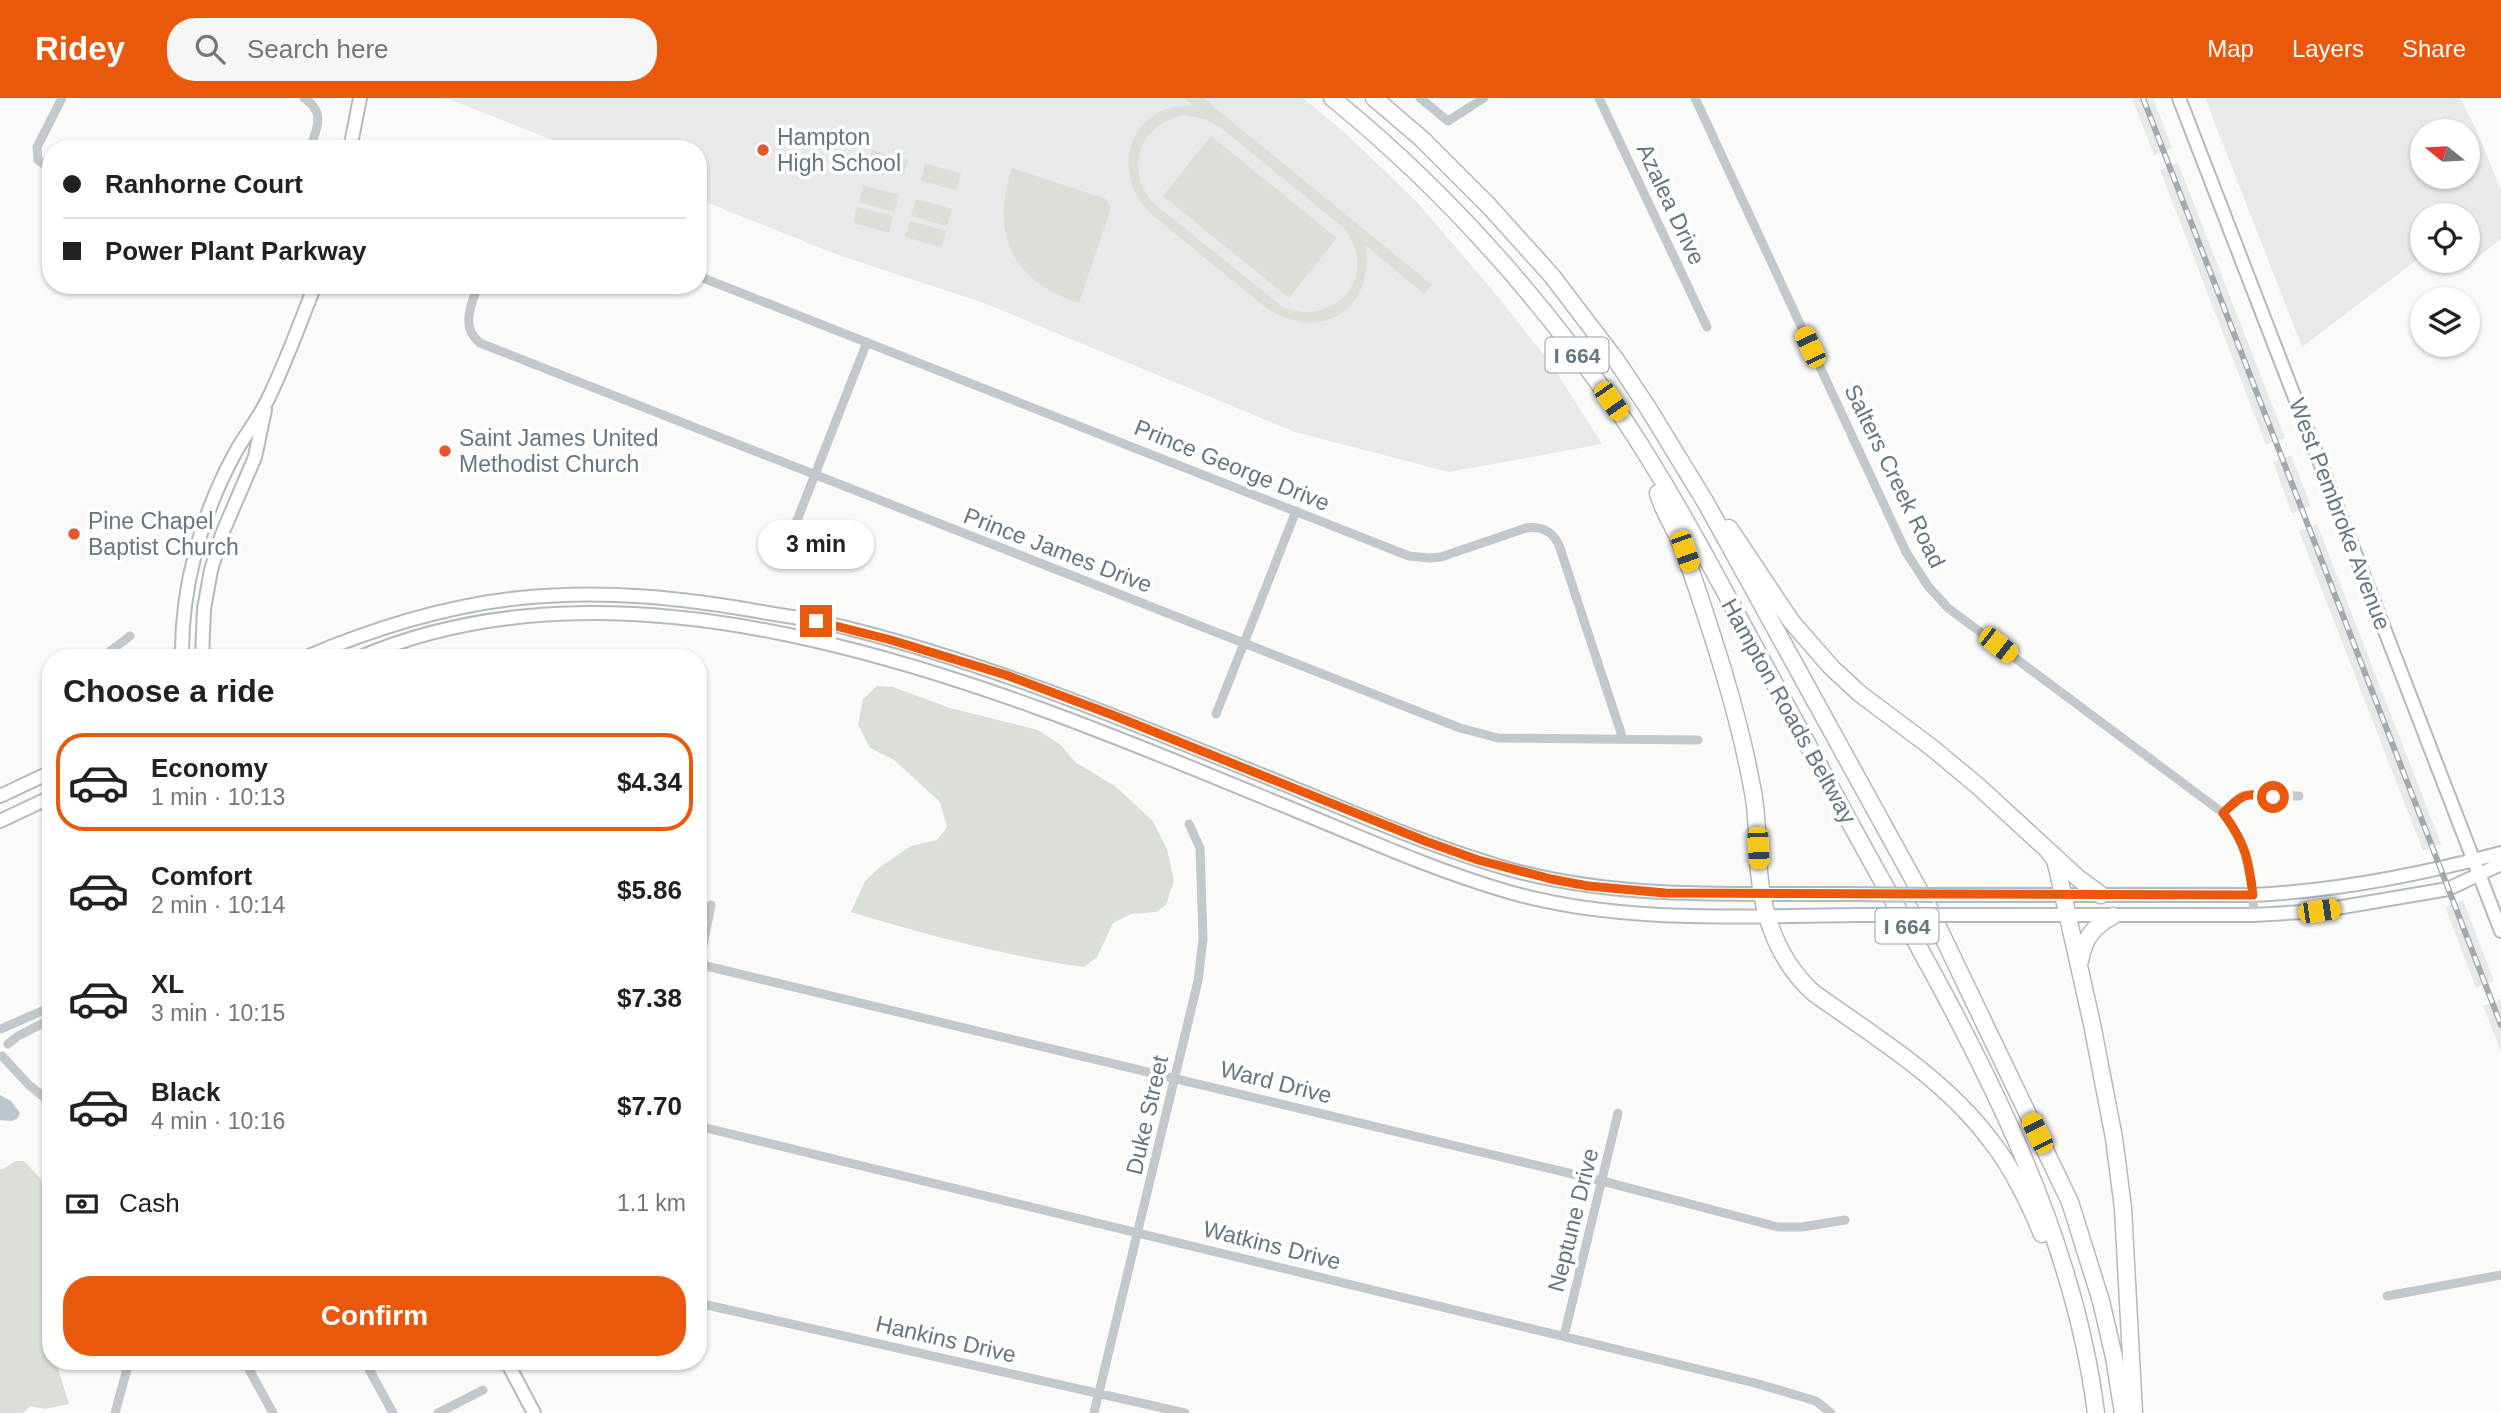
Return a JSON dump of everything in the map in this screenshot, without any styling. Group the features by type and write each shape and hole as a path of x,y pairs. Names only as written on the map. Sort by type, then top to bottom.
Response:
{"highway":[{"name":"Hampton Roads Beltway","path":"1332,98 1398,155 1492,250 1584,364 1653,466 1727,596 1991,1084 2036,1188 2073,1302 2085,1349 2096,1413"},
{"name":"Hampton Roads Beltway","path":"1374,98 1422,139 1552,276 1616,360 1706,503 1929,908 2070,1202 2101,1301 2123,1413"},
{"path":"1653,466 1660,498 1685,551 1703,606 1746,760 1757,822 1762,893 1768,916 1788,965 1800,981 1933,1079 1964,1109 1990,1140 2021,1186 2073,1302"},
{"path":"1706,503 1736,535 1791,621 1832,667 1859,693 1969,778 2078,878 2101,895"},
{"path":"2048,851 2055,860 2080,967 2115,1138 2123,1208 2134,1413"},
{"path":"2080,967 2084,947 2092,930 2100,922 2113,916"}],"main road":[{"path":"352,140 360,98"},
{"name":"West Pembroke Avenue","path":"2179,98 2501,931"},
{"path":"202,649 204,609 211,570 226,524 255,457 268,400 311,294"},
{"path":"182,649 183,611 197,545 234,454 268,400"},
{"path":"328,649 407,619 495,601 558,594 634,594 709,602 843,626 1006,675 1431,843 1514,870 1588,886 1626,890 2062,896 2253,895 2353,886 2501,853"},
{"path":"383,649 448,630 522,617 597,613 671,617 801,638 928,671 1035,706 1441,870 1550,902 1626,912 1768,916 2254,915 2319,911 2448,889 2501,864"},
{"path":"0,796 42,776"},
{"path":"0,821 42,801"},
{"path":"511,1370 534,1413"}],"street":[{"path":"42,163 38,160 37,147 62,98"},
{"path":"304,98 316,101 318,116 313,140"},
{"path":"1420,98 1448,121 1484,98"},
{"name":"Azalea Drive","path":"1599,98 1707,327"},
{"name":"Salters Creek Road","path":"1695,98 1906,552 1928,586 1948,608 2223,813 2244,845 2254,915"},
{"name":"Prince George Drive","path":"707,280 1418,558 1441,556 1526,528 1547,530 1559,545 1623,740"},
{"name":"Prince James Drive","path":"475,294 467,320 472,337 480,343 1486,736 1698,740"},
{"path":"792,533 867,342"},
{"path":"1216,714 1296,511"},
{"path":"111,649 130,636"},
{"path":"2223,813 2241,796 2250,793 2273,797 2299,796"},
{"name":"Duke Street","path":"1094,1413 1198,981 1203,939 1200,848 1189,824"},
{"path":"707,925 711,905"},
{"name":"Ward Drive","path":"707,968 1175,1077 1602,1181 1778,1227 1813,1226 1845,1220"},
{"path":"8,1044 1,1029 42,1011"},
{"path":"42,1024 18,1036 8,1044 1,1056 42,1096"},
{"name":"Neptune Drive","path":"1564,1336 1618,1113"},
{"name":"Watkins Drive","path":"707,1128 1755,1382 1816,1401 1830,1413"},
{"path":"2387,1296 2501,1275"},
{"name":"Hankins Drive","path":"707,1305 1185,1413"},
{"path":"116,1413 127,1370"},
{"path":"249,1370 273,1413"},
{"path":"369,1370 393,1413"},
{"path":"438,1413 484,1390"}],"shaded area":[{"name":"Hampton High School","path":"446,98 1303,98 1343,131 1416,201 1552,365 1602,444 1449,472 1295,432 984,303 838,255 707,203 707,140 552,140"},
{"path":"1184,98 1203,98 1432,285 1424,294 1365,245 1366,268 1362,287 1353,303 1340,314 1324,321 1305,322 1286,318 1265,307 1150,213 1137,196 1130,178 1132,142 1141,127 1154,115 1172,107 1194,106","holes":["1184,115 1205,119 1220,127 1344,228 1354,245 1357,263 1355,279 1348,292 1336,303 1321,310 1304,312 1284,308 1151,201 1143,187 1138,160 1147,137 1157,127"]},
{"path":"2132,98 2153,98 2172,148 2154,155"},
{"path":"2205,98 2460,98 2471,119 2410,119 2410,189 2480,189 2480,139 2501,190 2501,239 2480,255 2480,203 2410,203 2410,265 2302,347"},
{"path":"1211,136 1337,238 1289,298 1163,196"},
{"path":"872,150 908,160 903,176 868,167"},
{"path":"2178,163 2285,438 2266,445 2160,170"},
{"path":"925,164 961,173 956,190 921,181"},
{"path":"1012,168 1106,199 1111,208 1079,303 1056,294 1037,282 1012,252 1006,234 1004,214"},
{"path":"863,185 899,195 894,212 859,202"},
{"path":"916,199 952,209 947,226 911,216"},
{"path":"857,207 893,216 889,233 853,223"},
{"path":"910,221 946,231 941,247 905,237"},
{"path":"2291,455 2311,506 2292,514 2273,462"},
{"path":"2317,524 2441,844 2423,851 2299,531"},
{"path":"877,686 893,687 950,708 1038,730 1061,745 1075,762 1115,786 1153,821 1167,849 1174,881 1166,905 1156,912 1131,914 1113,923 1097,957 1084,967 966,944 851,912 865,881 880,867 911,846 937,840 947,827 940,802 894,760 870,748 858,725 863,699"},
{"path":"2463,900 2494,981 2476,988 2445,907"},
{"path":"2501,999 2501,1052 2483,1006"},
{"path":"0,1095 11,1101 20,1113 17,1119 0,1120"},
{"path":"16,1161 24,1161 42,1182 42,1370 58,1370 69,1404 45,1409 30,1406 23,1413 0,1413 0,1169"}],"railway":[{"path":"2143,98 2501,1025"}],"place":[{"name":"Hampton High School","path":"763,150"},
{"name":"Saint James United Methodist Church","path":"445,451"},
{"name":"Pine Chapel Baptist Church","path":"74,534"}],"route":[{"path":"816,621 843,626 1006,675 1110,714 1442,848 1514,870 1588,886 1665,893 2253,895 2244,845 2223,813 2241,796 2250,793 2273,797"}]}
